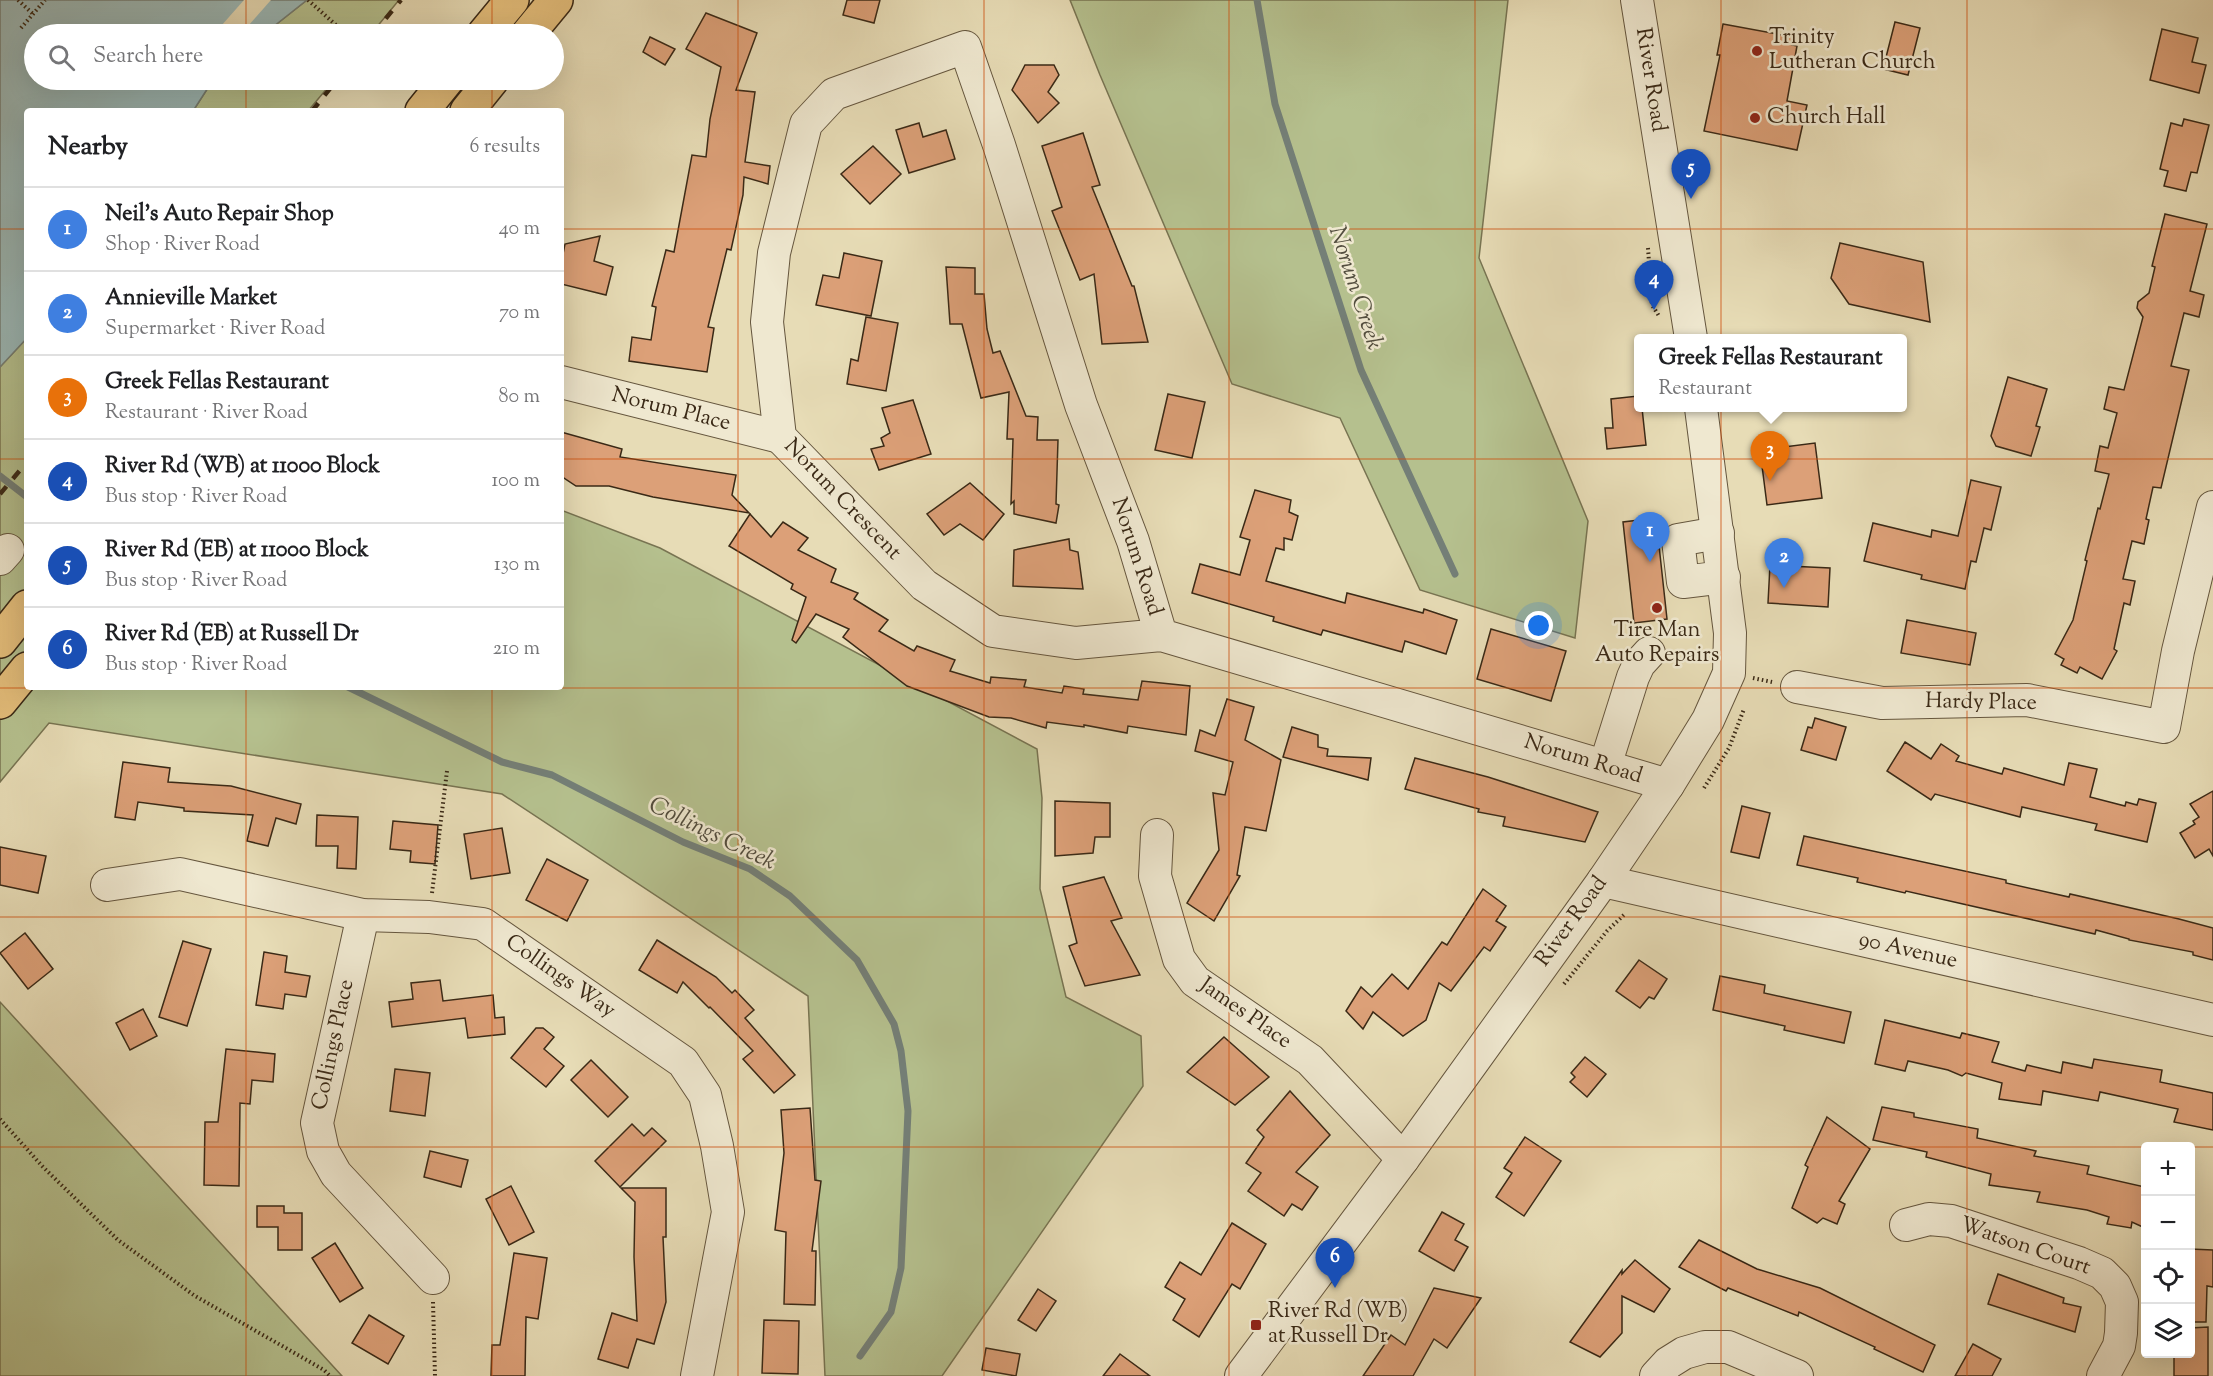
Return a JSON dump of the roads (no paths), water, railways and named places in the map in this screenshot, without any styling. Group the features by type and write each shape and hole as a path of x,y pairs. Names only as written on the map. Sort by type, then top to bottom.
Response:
{"highway":[{"path":"492,24 512,0"},
{"path":"536,24 556,0"},
{"path":"424,108 439,90"},
{"path":"469,108 484,90"},
{"path":"0,641 24,611"},
{"path":"0,702 24,673"}],"street":[{"name":"River Road","path":"1637,0 1690,334"},
{"name":"Norum Crescent","path":"965,47 834,94 806,124 774,254 767,322 780,437 924,585 993,631 1076,643 1161,635"},
{"name":"Norum Road","path":"965,47 999,145 1081,405 1133,541 1161,635 1668,785"},
{"name":"Norum Place","path":"564,383 780,437"},
{"name":"River Road","path":"1241,1376 1403,1159 1603,881 1668,785 1708,720 1729,673 1730,633 1702,412"},
{"name":"Hardy Place","path":"1797,687 1882,703 2028,700 2164,727 2178,651 2213,507"},
{"path":"1718,533 1678,540 1680,561 1683,582 1724,577"},
{"path":"1605,766 1633,677 1639,664 1649,654"},
{"name":"James Place","path":"1157,835 1155,876 1179,959 1195,981 1310,1059 1403,1159"},
{"name":"Collings Way","path":"107,885 180,874 363,915 429,917 483,924 683,1062 705,1095 717,1146 728,1212 697,1376"},
{"name":"90 Avenue","path":"1603,881 2213,1020"},
{"name":"Collings Place","path":"363,915 317,1123 323,1150 336,1174 433,1278"},
{"name":"Watson Court","path":"1906,1225 1929,1219 1951,1221 2079,1263 2102,1273 2115,1286 2122,1302 2118,1346 2103,1376"},
{"path":"1656,1376 1668,1363 1684,1353 1705,1347 1728,1347 1797,1376"}],"water":[{"path":"0,0 307,0 277,24 24,24 24,90 207,90 195,108 24,108 24,341 0,367"}],"waterway":[{"name":"Norum Creek","path":"1257,0 1275,104 1361,370 1455,574"},
{"name":"Collings Creek","path":"0,476 24,495"},
{"name":"Collings Creek","path":"354,690 502,762 552,775 683,842 750,869 790,896 857,960 894,1024 901,1051 908,1111 901,1268 891,1312 860,1356"}],"railway":[{"path":"381,24 401,0"},
{"path":"314,108 329,90"},
{"path":"0,494 24,466"}],"place":[{"name":"Trinity Lutheran Church","path":"1757,51"},
{"name":"Church Hall","path":"1755,118"},
{"name":"River Rd (EB) at 11000 Block","path":"1691,199"},
{"name":"River Rd (WB) at 11000 Block","path":"1654,310"},
{"name":"Greek Fellas Restaurant","path":"1770,481"},
{"name":"Neil's Auto Repair Shop","path":"1650,562"},
{"name":"Annieville Market","path":"1784,588"},
{"name":"Tire Man Auto Repairs","path":"1657,608"},
{"name":"River Rd (EB) at Russell Dr","path":"1335,1288"},
{"name":"River Rd (WB) at Russell Dr","path":"1256,1325"}]}
